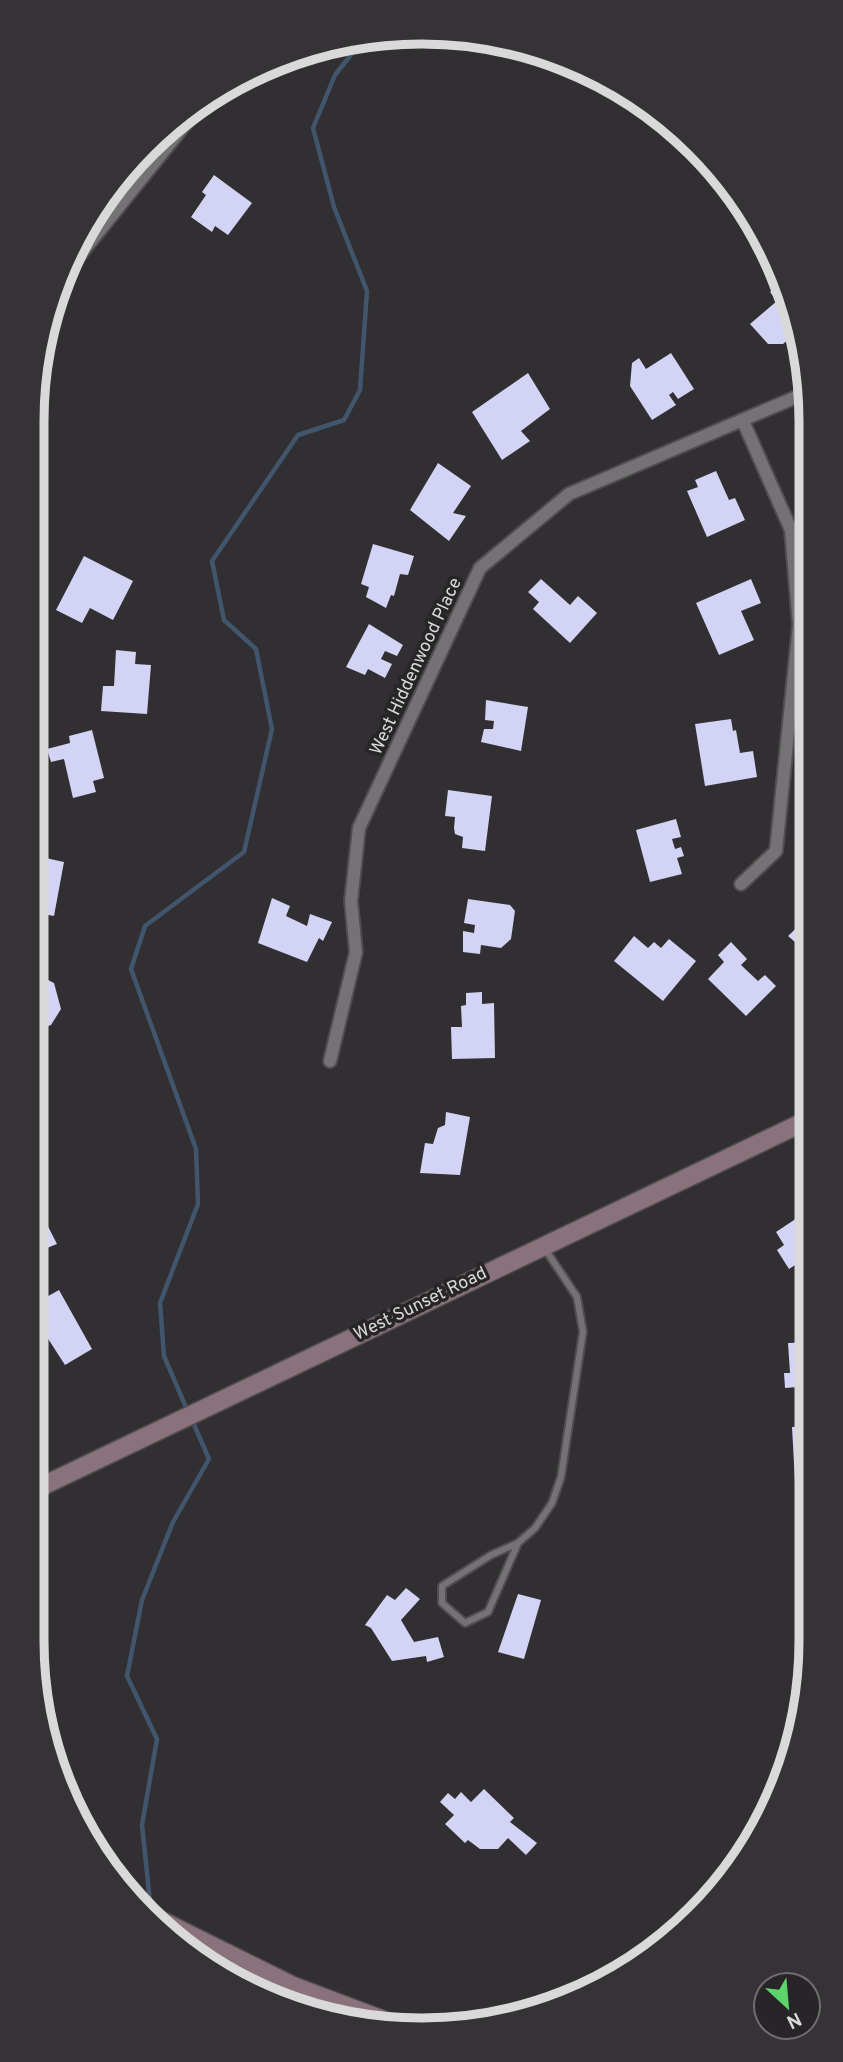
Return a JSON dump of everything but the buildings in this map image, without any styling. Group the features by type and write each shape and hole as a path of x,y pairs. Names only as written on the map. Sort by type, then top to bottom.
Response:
{"street":[{"path":"87,246 180,131"},
{"name":"West Hiddenwood Place","path":"330,1061 356,952 351,901 359,828 480,568 569,494 798,396"},
{"path":"741,884 776,851 799,625 791,530 743,421"},
{"name":"West Sunset Road","path":"44,1484 799,1124"},
{"path":"176,1928 293,1986 368,2014"}],"lane":[{"path":"517,1543 488,1612 465,1623 442,1603 442,1586 491,1555 517,1543 535,1528 552,1503 561,1477 583,1332 577,1297 542,1245"}],"waterway":[{"path":"188,1412 164,1356 160,1303 198,1204 196,1149 131,969 145,926 244,852 272,729 256,649 224,620 212,561 298,435 344,420 360,390 367,291 334,207 313,128 335,75 355,50"},
{"path":"150,1904 142,1825 157,1739 127,1676 142,1600 173,1522 209,1459 192,1420"}]}
